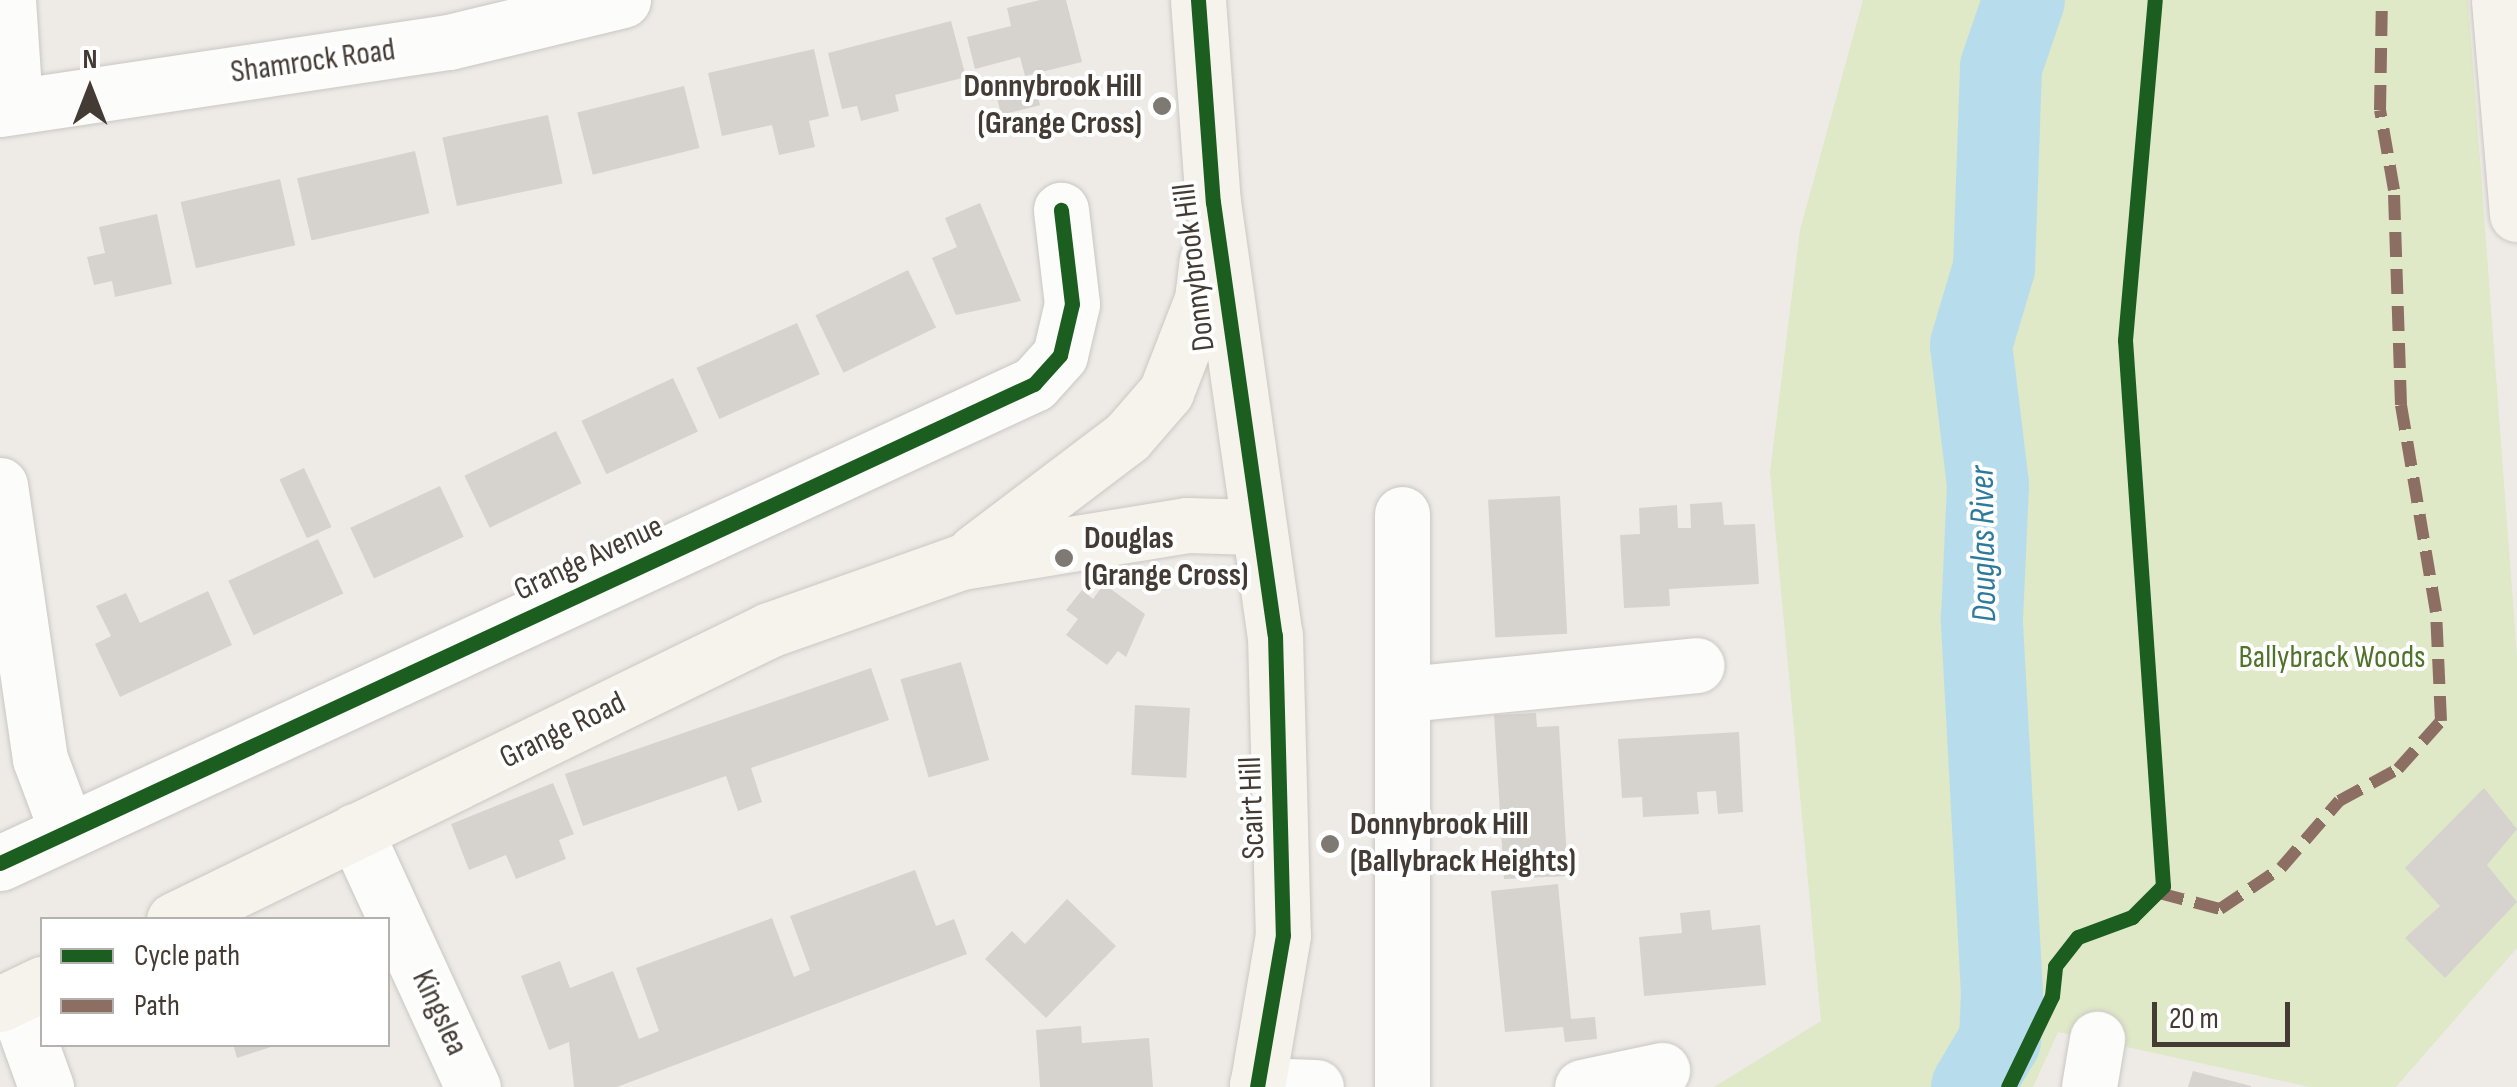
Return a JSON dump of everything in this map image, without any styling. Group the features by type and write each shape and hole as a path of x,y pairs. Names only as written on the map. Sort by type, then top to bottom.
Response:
{"main road":[{"name":"Donnybrook Hill","path":"1198,0 1213,202 1256,527"},
{"path":"2499,0 2517,214"},
{"name":"Grange Road","path":"961,562 1128,438 1166,392 1202,299 1213,202"},
{"name":"Grange Road","path":"180,917 769,630 961,562 1187,526 1256,527"},
{"name":"Scairt Hill","path":"1256,527 1275,635 1283,934 1257,1086"}],"street":[{"path":"8,0 8,108"},
{"name":"Shamrock Road","path":"8,108 447,21 623,0"},
{"name":"Grange Avenue","path":"0,863 1034,384 1060,355 1072,304 1061,210"},
{"path":"0,486 40,758 66,831"},
{"path":"1402,514 1408,694 1397,866 1402,1087"},
{"path":"1408,694 1697,665"},
{"name":"Kingslea","path":"355,830 473,1087"},
{"path":"19,995 46,1087"},
{"path":"1582,1087 1662,1070"},
{"path":"1257,1086 1316,1087"}],"green space":[{"name":"Ballybrack Woods","path":"1863,0 2468,0 2517,657 2517,948 2396,1087 2310,1087 2058,1032 2033,1087 1714,1087 1821,1021 1770,472 1800,230"}],"building":[{"path":"1040,0 1066,0 1082,62 1025,76 1020,57 975,69 967,37 1011,26 1007,8"},
{"path":"951,21 966,77 895,95 899,111 861,121 857,106 842,109 828,53"},
{"path":"814,49 829,116 809,121 815,147 779,155 772,125 722,136 708,73"},
{"path":"1033,77 1040,105 1001,115 994,87"},
{"path":"684,86 699,148 593,175 577,113"},
{"path":"548,115 563,183 457,206 442,137"},
{"path":"415,151 429,213 311,241 297,178"},
{"path":"280,179 295,245 196,268 181,202"},
{"path":"980,203 1021,301 956,315 932,258 957,247 945,218"},
{"path":"157,214 172,284 115,297 112,281 94,285 87,257 105,253 99,227"},
{"path":"908,270 936,328 843,373 815,315"},
{"path":"797,323 820,374 719,419 697,368"},
{"path":"673,378 698,431 606,474 581,421"},
{"path":"556,431 581,483 490,528 464,476"},
{"path":"304,468 331,527 307,538 280,479"},
{"path":"440,486 464,537 374,579 350,528"},
{"path":"1560,496 1567,634 1495,638 1488,500"},
{"path":"1722,502 1724,525 1755,524 1759,584 1669,589 1670,606 1624,608 1620,535 1640,534 1639,508 1677,505 1678,528 1691,528 1690,504"},
{"path":"318,539 343,593 254,635 228,581"},
{"path":"1104,584 1145,614 1126,657 1118,651 1107,665 1066,635 1078,619 1066,610 1082,590 1093,599"},
{"path":"208,591 232,645 120,697 95,644 111,636 96,606 126,593 140,623"},
{"path":"961,662 989,760 929,777 900,679"},
{"path":"871,668 889,720 751,768 762,802 738,811 726,776 583,826 565,774"},
{"path":"1135,705 1190,708 1186,778 1131,775"},
{"path":"1536,713 1537,727 1559,726 1568,876 1504,879 1494,715"},
{"path":"1739,732 1743,812 1718,814 1716,791 1697,792 1699,814 1643,817 1642,797 1622,798 1618,739"},
{"path":"553,783 574,834 559,840 566,859 516,879 506,855 469,870 451,824"},
{"path":"2484,788 2517,829 2487,865 2517,902 2445,978 2405,938 2440,906 2405,868"},
{"path":"915,870 936,926 954,919 967,954 617,1087 574,1087 569,1042 549,1050 521,976 560,961 570,988 613,971 639,1039 659,1031 636,968 772,918 794,977 810,970 790,916"},
{"path":"1558,884 1571,1019 1595,1017 1597,1039 1565,1042 1563,1027 1505,1032 1491,891"},
{"path":"1067,899 1116,946 1046,1018 985,959 1012,931 1025,944"},
{"path":"1710,910 1712,930 1760,925 1766,985 1644,996 1639,937 1682,933 1680,913"},
{"path":"1081,1026 1082,1043 1149,1038 1153,1087 1040,1087 1036,1030"},
{"path":"234,1047 271,1047 237,1058"},
{"path":"2193,1071 2251,1086 2251,1087 2188,1087"}],"waterway":[{"name":"Douglas River","path":"1972,1087 2000,1040 2002,993 1982,618 1988,485 1971,345 1994,268 2001,67 2024,0"}],"marked path":[{"path":"2159,893 2220,909 2281,868 2339,801 2398,769 2441,721 2436,612 2401,405 2394,190 2380,110 2382,0"}],"cycle path":[{"path":"1198,0 1213,202 1275,635 1283,935 1257,1087"},
{"path":"2008,1087 2052,996 2055,966 2078,937 2132,917 2163,886 2125,340 2155,0"},
{"path":"0,863 1034,384 1060,355 1072,304 1061,210"}],"place":[{"name":"Donnybrook Hill (Grange Cross)","path":"1162,106"},
{"name":"Douglas (Grange Cross)","path":"1064,558"},
{"name":"Donnybrook Hill (Ballybrack Heights)","path":"1330,844"}]}
